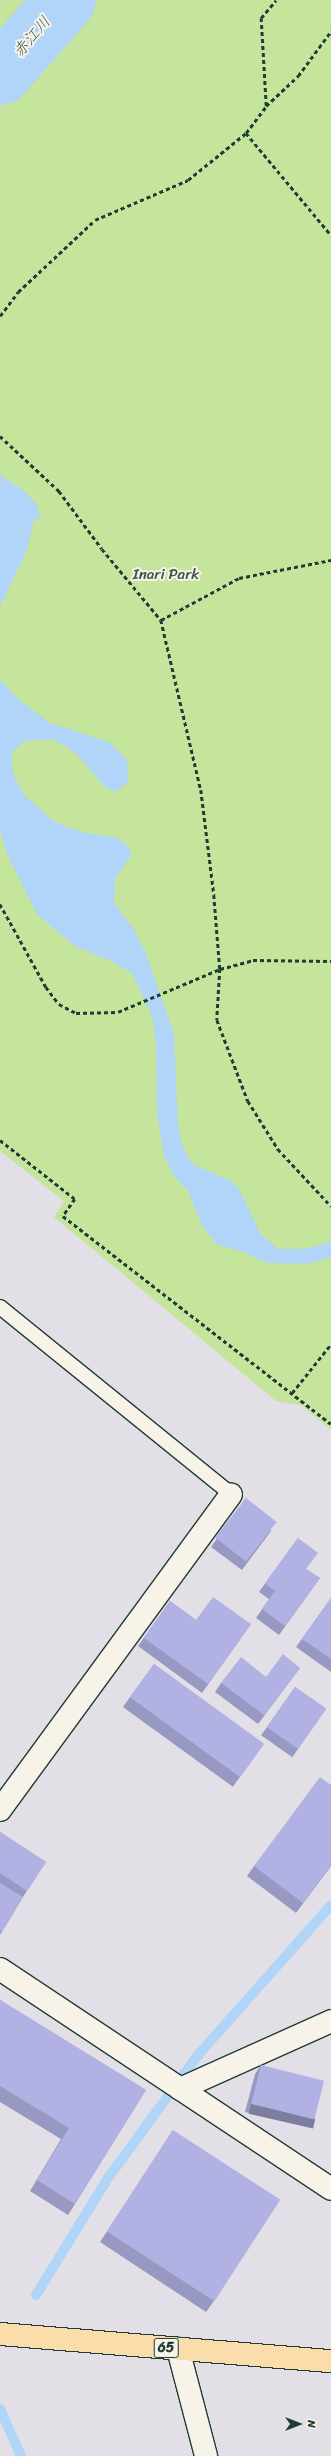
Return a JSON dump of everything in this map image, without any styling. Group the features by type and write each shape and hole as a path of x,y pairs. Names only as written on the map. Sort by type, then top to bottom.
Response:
{"main road":[{"name":"65","path":"0,2334 331,2361"}],"street":[{"path":"0,1810 231,1494"},
{"path":"0,1970 331,2189"},
{"path":"180,2089 331,2021"},
{"path":"178,2349 206,2456"}],"lane":[{"path":"0,1307 231,1494"}],"path":[{"path":"266,106 261,18 276,0"},
{"path":"0,316 18,292 95,220 188,180 246,133 266,106 298,76 331,31"},
{"path":"246,133 331,235"},
{"path":"0,436 59,491 102,549 161,620 201,790 214,895 220,969 217,1020 248,1101 278,1149 331,1206"},
{"path":"161,620 239,578 331,560"},
{"path":"0,904 46,987 59,1004 76,1013 118,1012 220,969 253,960 331,961"},
{"path":"0,1140 75,1199 63,1216 331,1424"},
{"path":"292,1393 331,1344"}],"green space":[{"name":"Inari Park","path":"0,0 331,0 331,1430 301,1405 276,1401 54,1217 64,1201 0,1151"}],"water":[{"path":"0,475 24,491 36,503 41,519 34,519 27,550 0,607"},
{"path":"0,680 19,700 50,723 109,742 127,760 128,783 115,792 104,786 77,754 53,739 25,741 13,751 11,760 14,776 24,795 53,821 81,832 117,838 129,847 131,855 115,879 114,903 135,931 146,954 174,1034 178,1125 182,1144 192,1164 231,1181 239,1189 260,1233 278,1249 305,1249 331,1242 331,1257 307,1264 267,1263 243,1252 216,1244 202,1225 187,1189 176,1179 164,1156 157,1113 156,1044 153,1019 132,973 115,963 73,945 37,914 7,854 0,830"}],"building":[{"path":"246,1498 277,1522 246,1561 215,1537"},
{"path":"298,1538 318,1553 306,1569 320,1578 285,1626 262,1609 275,1591 265,1583"},
{"path":"213,1597 251,1624 208,1684 144,1638 170,1601 196,1620"},
{"path":"331,1598 331,1659 302,1639"},
{"path":"283,1654 300,1668 264,1715 221,1683 241,1657 266,1677"},
{"path":"154,1664 264,1744 240,1777 130,1697"},
{"path":"295,1687 326,1709 298,1749 267,1727"},
{"path":"320,1777 331,1785 331,1865 303,1903 254,1866"},
{"path":"0,1832 46,1862 27,1891 0,1873"},
{"path":"0,1883 23,1897 2,1932 0,1931"},
{"path":"0,2000 146,2090 75,2204 37,2180 69,2128 0,2086"},
{"path":"261,2065 324,2081 314,2120 251,2104"},
{"path":"173,2130 280,2200 214,2301 107,2231"}],"waterway":[{"name":"赤江川","path":"0,74 65,0"},
{"path":"36,2295 108,2178 198,2055 331,1905"},
{"path":"0,2409 21,2456"}]}
